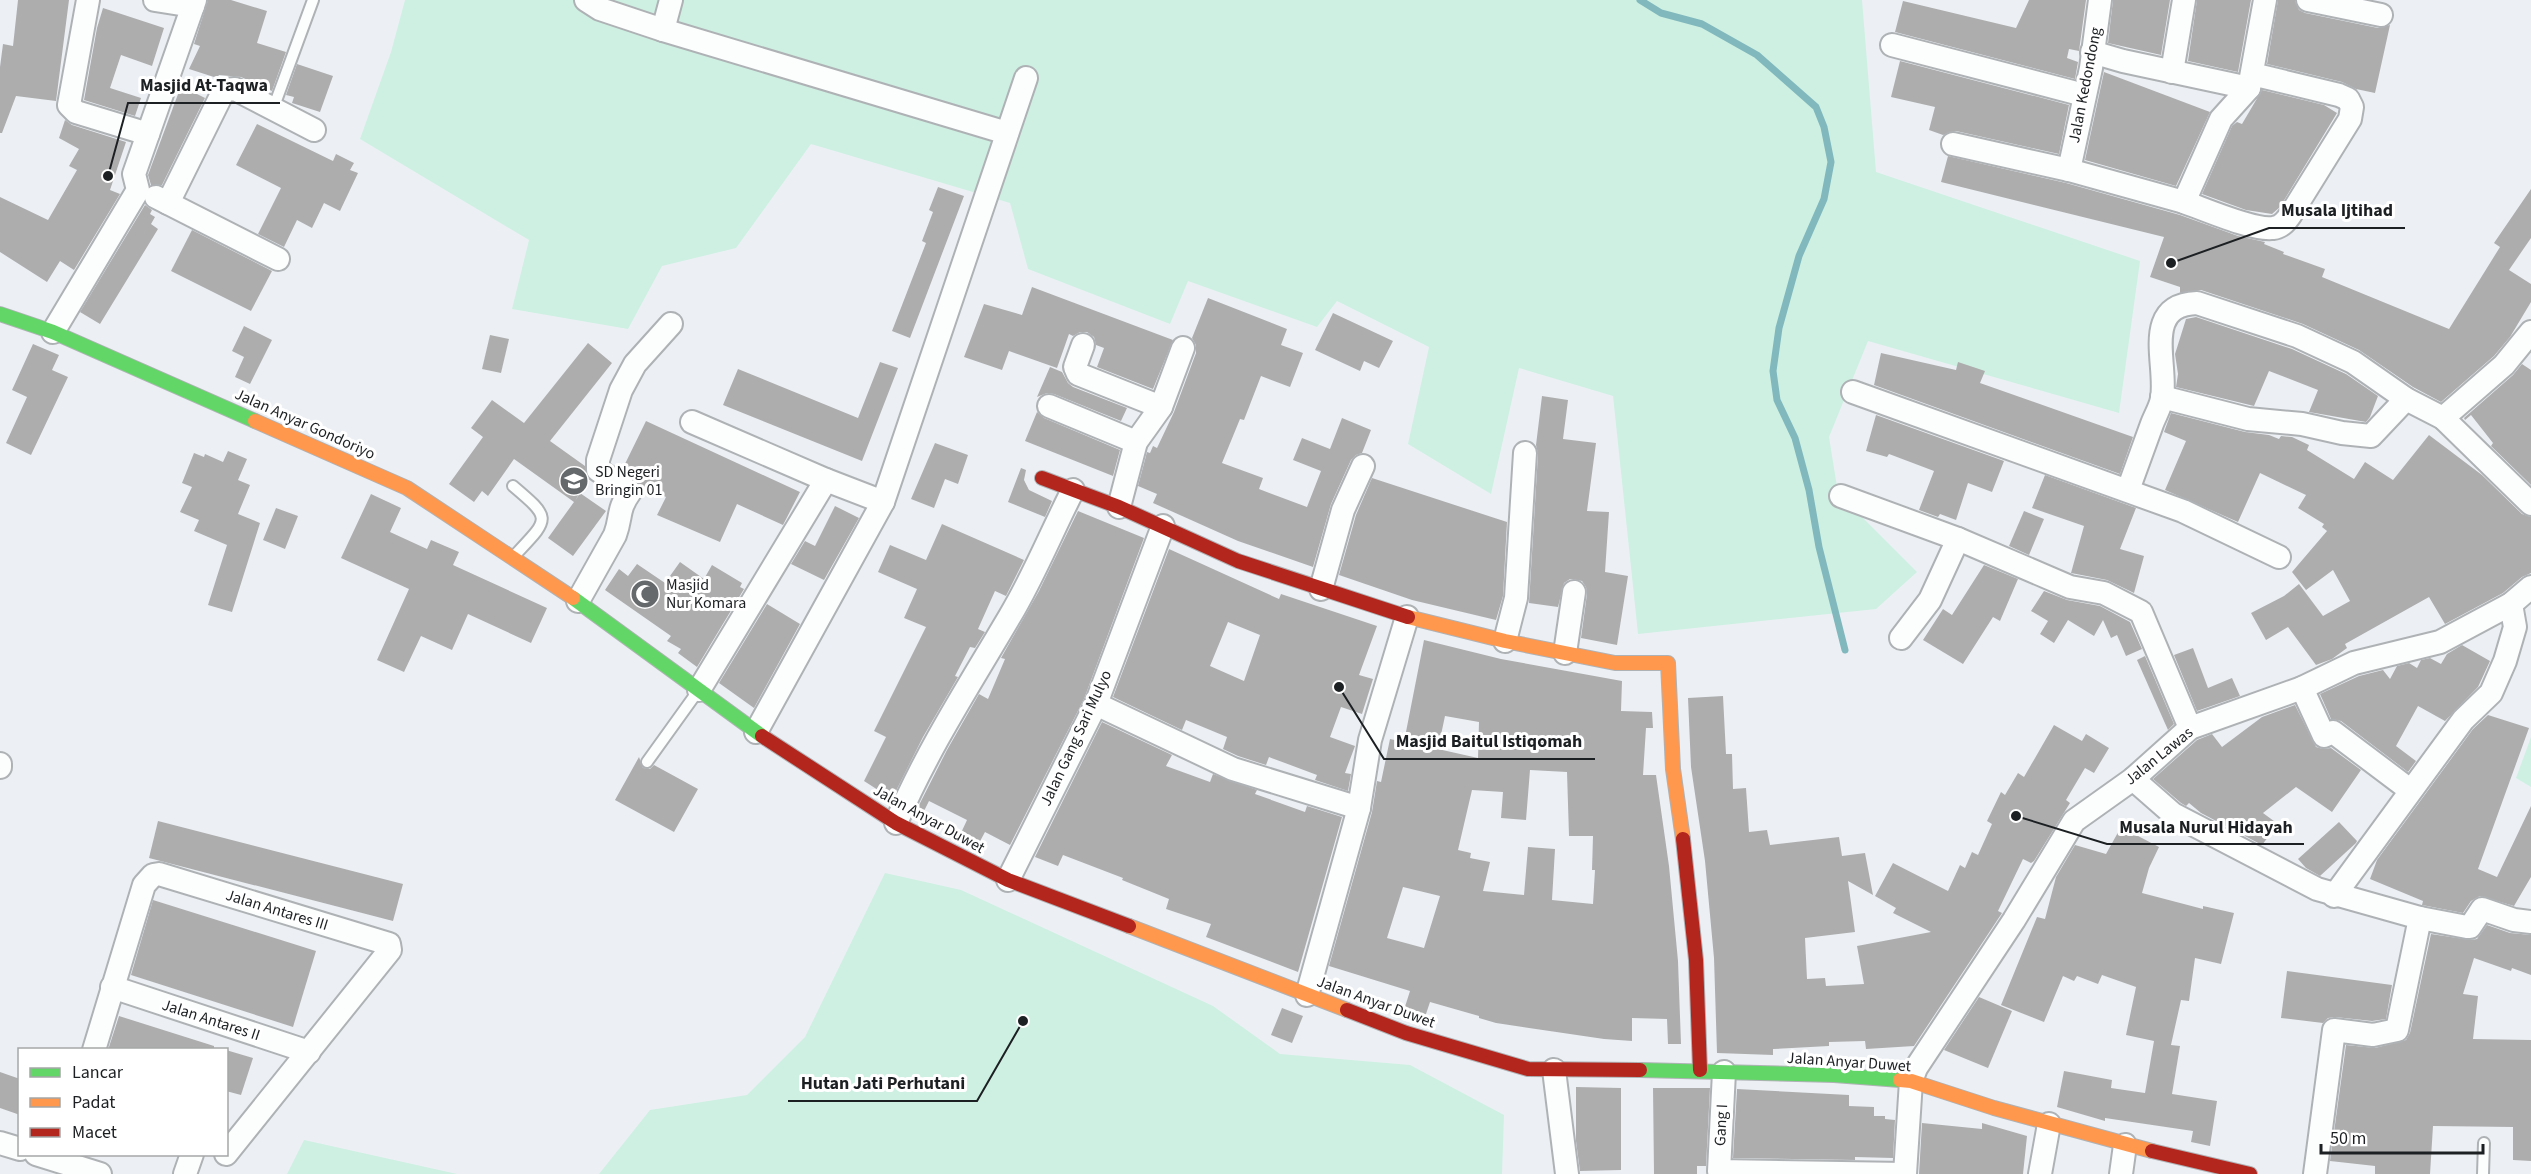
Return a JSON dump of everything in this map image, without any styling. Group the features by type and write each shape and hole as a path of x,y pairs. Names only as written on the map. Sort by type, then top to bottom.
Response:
{"street":[{"path":"88,0 69,105 76,112 148,134"},
{"path":"53,332 138,190 134,174 194,3 155,0"},
{"path":"586,0 600,9 663,30 1007,133"},
{"path":"663,30 671,0"},
{"name":"Jalan Kedondong","path":"2069,170 2085,95 2100,0"},
{"path":"2172,72 2184,0"},
{"path":"2184,202 2221,119 2251,81 2265,0"},
{"path":"2308,0 2381,15"},
{"path":"1892,45 2085,95"},
{"path":"1953,144 2069,170 2184,202 2247,224 2273,228 2284,223 2350,119 2352,106 2348,99 2251,81 2172,72 2092,52"},
{"path":"756,732 883,502 1026,78"},
{"path":"168,203 224,90 236,89 314,130"},
{"path":"138,190 278,259"},
{"path":"2128,490 2162,397 2160,337 2168,316 2174,308 2182,304 2197,303 2296,336 2353,362 2406,399 2443,418 2531,504"},
{"name":"Jalan Anyar Gondoriyo","path":"0,314 53,332 407,488 578,601"},
{"path":"578,601 615,535 619,525 619,507 630,492 598,470 598,460 621,390 635,364 671,324"},
{"path":"2443,418 2504,365 2531,332"},
{"path":"1083,345 1075,367 1078,374 1161,407"},
{"path":"1119,507 1136,442 1161,407 1183,348"},
{"path":"1853,392 2183,511 2279,558"},
{"path":"2162,397 2248,419 2302,424 2342,434 2371,436 2406,399"},
{"path":"1050,406 1136,442"},
{"path":"692,422 883,502"},
{"path":"1505,641 1516,598 1525,453"},
{"path":"1321,589 1343,510 1363,466"},
{"path":"1042,478 1119,507 1238,561 1407,617 1505,641 1615,663 1668,663 1673,769 1687,864 1696,960 1700,1070"},
{"path":"699,690 826,480"},
{"path":"896,823 914,782 954,708 1011,614 1073,490"},
{"path":"1841,496 1958,539 2070,587 2104,593 2141,612 2190,728"},
{"name":"Jalan Gang Sari Mulyo","path":"1008,880 1096,704 1163,526"},
{"path":"1901,638 1930,600 1958,539"},
{"name":"Jalan Lawas","path":"1911,1081 1916,1068 2014,920 2074,821 2133,779 2190,728 2302,688 2354,663 2440,642 2511,604 2531,586"},
{"path":"1565,652 1574,592"},
{"name":"Jalan Anyar Duwet","path":"578,601 756,732 896,823 1008,880 1406,1033 1528,1069 1700,1070 1834,1075 1911,1081 2125,1145 2250,1174"},
{"path":"2334,896 2463,720 2491,693 2516,627 2511,604"},
{"path":"1307,995 1359,808 1370,740 1407,617"},
{"path":"2302,688 2324,736 2333,732 2410,790"},
{"path":"1096,704 1233,769 1359,808"},
{"path":"2133,779 2173,814 2284,874 2334,896 2466,927 2470,927 2482,909 2514,920 2531,922"},
{"name":"Jalan Antares III","path":"112,987 144,885 153,875 159,874 389,945 390,950 309,1052"},
{"path":"2315,1174 2334,1030 2373,1035 2397,1030 2420,918"},
{"path":"94,1048 112,987"},
{"name":"Jalan Antares II","path":"112,987 309,1052"},
{"path":"228,1147 309,1052"},
{"path":"1554,1070 1567,1174"},
{"name":"Gang I","path":"1724,1072 1718,1172 1905,1174"},
{"path":"1905,1174 1911,1081"},
{"path":"2040,1174 2049,1124"},
{"path":"0,1143 18,1148"},
{"path":"2121,1174 2125,1145"},
{"path":"49,1156 100,1174"},
{"path":"185,1174 192,1156"}],"lane":[{"path":"273,109 313,0"},
{"path":"513,486 541,510 543,516 540,525 513,558"},
{"path":"648,762 699,690"},
{"path":"2483,1174 2484,1143"}],"green space":[{"path":"405,0 1862,0 1876,172 2140,261 2119,413 1868,341 1829,437 1838,493 1917,572 1876,609 1638,634 1613,396 1519,368 1491,494 1408,444 1429,347 1337,301 1317,327 1188,281 1170,324 1028,269 1010,203 811,144 736,248 662,266 628,329 512,309 529,240 360,139 391,52"},
{"path":"2531,737 2531,787 2516,778"},
{"path":"885,873 961,890 1213,1006 1280,1054 1410,1065 1504,1115 1502,1174 599,1174 650,1110 747,1095 805,1037"},
{"path":"304,1140 457,1174 287,1174"}],"building":[{"path":"18,0 69,0 56,101 16,96 2,133 0,133 0,67 3,44 13,46"},
{"path":"208,0 231,0 267,11 257,43 286,52 272,91 241,77 219,75 217,78 189,69 200,46 194,44"},
{"path":"2029,0 2086,0 2079,51 2069,49 2067,58 2078,62 2075,79 1895,32 1903,1 2016,28"},
{"path":"2113,0 2170,0 2161,55 2108,43"},
{"path":"2197,0 2251,0 2238,72 2188,61"},
{"path":"2278,0 2295,0 2299,10 2305,13 2378,28 2390,25 2375,93 2356,89 2342,82 2267,64"},
{"path":"103,8 164,28 152,66 121,55 110,88 141,98 135,116 84,100 97,28"},
{"path":"1900,61 2069,105 2059,154 1956,131 1943,135 1929,130 1935,107 1891,97"},
{"path":"297,64 333,76 320,112 292,103 294,97 286,95"},
{"path":"2104,72 2210,112 2176,186 2085,160"},
{"path":"181,86 205,98 162,185 151,185 148,175"},
{"path":"2262,90 2324,105 2337,113 2280,207 2272,214 2246,210 2202,194 2232,126 2237,122 2242,124"},
{"path":"65,120 72,125 126,142 110,190 120,194 74,270 60,261 47,282 0,252 0,197 48,220 77,170 69,166 79,149 59,138"},
{"path":"257,124 333,161 336,154 354,163 350,170 358,173 340,211 324,203 312,228 297,220 284,247 258,234 281,188 236,165"},
{"path":"1948,156 2066,183 2180,215 2238,236 2265,242 2264,244 2284,252 2283,254 2325,269 2322,277 2449,329 2500,247 2494,243 2531,189 2531,238 2509,270 2531,284 2531,302 2510,337 2494,356 2441,402 2413,387 2359,350 2303,324 2201,290 2180,293 2180,287 2150,277 2164,237 1941,182"},
{"path":"938,187 964,196 910,338 892,331 926,243 922,241 933,212 929,210"},
{"path":"145,205 152,210 150,214 155,217 151,224 158,229 100,324 80,312"},
{"path":"192,230 272,271 251,311 171,271"},
{"path":"1032,287 1173,340 1153,389 1097,367 1104,348 1096,345 1094,337 1087,332 1080,332 1073,336 1069,334 1057,368 1009,351 1002,370 964,357 984,304 1022,315"},
{"path":"1208,298 1287,329 1281,345 1303,353 1290,387 1261,376 1244,420 1240,419 1222,463 1263,478 1259,489 1307,507 1321,471 1293,460 1302,438 1330,449 1342,418 1371,430 1362,453 1351,460 1331,504 1313,567 1238,541 1153,503 1157,494 1138,486 1147,452 1150,453 1153,446 1157,448 1174,412 1196,353 1196,345 1192,338"},
{"path":"1333,313 1393,341 1379,368 1364,361 1360,371 1315,350"},
{"path":"2196,317 2292,349 2346,374 2378,396 2370,417 2366,422 2309,412 2318,390 2269,371 2254,406 2176,387 2178,374 2175,354 2186,319"},
{"path":"244,326 272,340 250,384 235,377 244,357 232,351"},
{"path":"490,335 509,339 501,373 482,369"},
{"name":"SD Negeri Bringin 01","path":"588,343 612,363 550,441 585,466 588,478 575,501 580,493 606,511 573,556 548,538 574,502 514,459 488,496 482,491 474,502 449,484 483,437 471,428 492,400 524,423"},
{"path":"33,344 59,355 52,370 68,377 31,455 6,443 27,397 12,390"},
{"path":"1881,353 1956,370 1958,362 1985,371 1980,383 2133,437 2120,474 1874,385"},
{"path":"880,362 898,368 862,461 723,405 738,369 858,418"},
{"path":"2522,364 2531,370 2531,485 2491,446 2493,443 2471,415 2465,420 2464,418 2513,375"},
{"path":"1050,367 1062,372 1073,387 1127,408 1121,421 1054,394 1047,393 1037,397"},
{"path":"1542,396 1568,400 1563,439 1596,443 1587,511 1609,512 1605,572 1628,576 1617,645 1581,638 1587,594 1582,581 1570,579 1564,583 1558,607 1529,603 1538,454 1536,445"},
{"path":"1037,412 1044,418 1120,450 1113,476 1025,441"},
{"path":"2171,413 2279,439 2281,436 2292,437 2309,445 2307,450 2354,479 2365,462 2393,480 2429,435 2482,475 2522,514 2531,517 2531,573 2522,577 2503,593 2445,624 2429,597 2345,644 2347,648 2332,659 2316,665 2288,627 2266,640 2251,613 2284,596 2299,584 2323,616 2350,601 2333,570 2306,590 2292,572 2327,531 2322,527 2324,524 2298,508 2306,495 2260,473 2238,522 2165,490 2186,441 2164,432"},
{"path":"1876,415 2004,461 1992,492 1968,483 1956,520 1940,514 1938,517 1919,510 1934,471 1889,454 1887,457 1866,451"},
{"path":"646,421 800,492 783,525 737,504 720,542 657,515 666,497 642,486 622,470"},
{"path":"935,443 968,455 958,484 945,479 934,508 911,499"},
{"path":"228,451 247,459 238,480 250,485 238,514 260,523 232,612 208,605 227,545 194,531 199,520 180,512 192,487 182,483 194,453 204,457 205,454 223,462"},
{"path":"1021,468 1026,470 1024,480 1029,490 1052,501 1045,517 1008,502"},
{"path":"2045,475 2136,508 2120,549 2144,556 2134,593 2107,580 2071,573 2084,526 2032,508"},
{"path":"1372,478 1507,522 1503,596 1496,620 1412,600 1339,575 1356,515"},
{"path":"371,494 401,508 390,532 427,549 431,540 459,552 453,565 547,608 531,643 468,614 452,650 421,636 404,672 377,660 409,589 341,558"},
{"path":"835,506 859,518 824,580 791,564 805,541 815,546"},
{"path":"276,508 298,516 285,549 263,540"},
{"path":"1078,511 1144,538 1084,699 1010,845 985,832 978,845 960,835 967,820 929,801 922,815 916,811 979,694 988,699 1005,659 1001,658 1039,591"},
{"path":"2024,511 2044,519 2029,555 2009,546"},
{"path":"942,524 1024,560 1006,596 995,591 978,629 985,632 975,648 970,647 955,676 958,677 923,737 892,799 864,781 886,737 874,731 926,627 904,618 917,589 878,572 890,545 926,560"},
{"path":"1169,549 1279,599 1281,594 1377,626 1359,675 1373,679 1362,714 1341,707 1330,737 1355,746 1345,773 1351,774 1348,791 1315,780 1317,775 1269,757 1266,765 1238,756 1223,749 1227,737 1186,720 1182,730 1113,697","holes":["1228,622 1260,635 1244,681 1210,666"]},
{"path":"680,562 704,579 712,565 742,583 740,587 744,589 697,667 678,653 681,649 667,641 671,636 605,590 619,569 628,576 637,564 665,583"},
{"path":"1984,565 2018,579 2000,621 1993,617 1963,664 1923,640 1943,609 1952,615"},
{"path":"2044,591 2067,600 2100,606 2130,622 2142,649 2126,656 2117,635 2111,638 2103,620 2094,636 2068,620 2054,643 2040,634 2048,621 2031,611"},
{"path":"767,604 800,624 754,708 719,683"},
{"path":"1424,640 1501,659 1622,681 1621,711 1652,712 1653,728 1646,728 1643,775 1656,775 1669,866 1678,961 1681,1044 1668,1044 1667,1019 1632,1018 1632,1041 1496,1023 1430,1002 1424,1020 1403,1013 1410,991 1329,966 1372,812 1377,781 1381,782 1390,739 1404,742","holes":["1445,716 1479,722 1478,758 1438,749","1530,770 1567,772 1569,836 1593,836 1592,870 1595,870 1593,904 1552,900 1555,849 1528,847 1524,895 1483,891 1490,862 1470,858 1471,853 1458,850 1472,790 1503,792 1501,818 1526,820","1403,887 1440,896 1424,948 1387,938"]},
{"path":"2462,645 2490,661 2478,687 2445,721 2418,706 2396,746 2416,761 2408,772 2341,721 2331,719 2320,694 2359,676 2383,670 2390,679 2397,666 2409,663 2417,668 2421,660 2430,658 2441,664 2447,654"},
{"path":"2193,648 2208,688 2232,678 2240,696 2197,711 2174,655"},
{"path":"2145,656 2174,724 2168,730 2137,660"},
{"path":"1723,696 1726,754 1732,754 1733,789 1746,788 1749,832 1767,830 1770,845 1839,837 1842,856 1865,853 1873,895 1848,881 1855,932 1805,938 1807,979 1825,978 1826,986 1864,984 1857,946 1931,932 1893,913 1896,908 1875,896 1893,863 1948,891 1960,865 1965,868 1972,852 1978,855 1992,824 1987,821 2001,792 2005,795 2018,773 2024,777 2054,725 2082,741 2086,734 2109,748 2094,773 2085,768 2066,800 2070,803 2034,861 2031,863 2023,859 1998,911 2002,913 1914,1046 1866,1049 1865,1041 1829,1042 1829,1046 1773,1049 1773,1055 1717,1053 1714,958 1705,861 1691,767 1688,698"},
{"path":"2295,705 2316,747 2331,748 2361,770 2332,812 2296,787 2263,813 2278,824 2262,845 2201,813 2189,803 2186,806 2181,803 2153,779 2197,740 2212,734 2222,747 2262,717"},
{"path":"2488,715 2529,728 2478,869 2497,877 2531,806 2531,877 2514,906 2480,896 2471,901 2463,913 2422,905 2423,901 2370,879 2377,860 2473,729"},
{"path":"1102,722 1172,755 1166,766 1210,782 1213,774 1257,790 1255,794 1305,812 1307,806 1342,817 1298,972 1206,937 1211,924 1166,909 1169,899 1122,880 1123,878 1063,855 1058,866 1035,857"},
{"path":"639,757 643,768 650,769 654,765 698,789 674,832 615,800"},
{"path":"158,821 403,884 393,921 149,858"},
{"path":"2339,822 2357,841 2320,876 2306,868 2298,859"},
{"path":"2121,827 2159,847 2149,868 2142,893 2203,909 2203,906 2234,913 2221,964 2195,958 2189,1001 2181,1000 2171,1045 2180,1046 2172,1094 2217,1101 2210,1146 2191,1142 2193,1131 2105,1118 2105,1121 2057,1107 2064,1071 2112,1080 2111,1088 2145,1093 2154,1041 2126,1035 2136,987 2102,975 2098,984 2077,976 2074,981 2063,976 2044,1022 2001,1005 2037,917 2045,919 2056,877 2075,845 2106,854"},
{"path":"153,900 316,951 293,1027 131,975"},
{"path":"2487,925 2510,933 2531,935 2531,975 2512,968 2511,971 2474,958 2463,994 2478,996 2473,1039 2531,1040 2531,1161 2513,1160 2513,1127 2433,1126 2430,1174 2375,1174 2375,1166 2330,1161 2346,1045 2375,1048 2406,1040 2410,1033 2431,934 2471,940 2477,939"},
{"path":"2287,971 2392,985 2386,1019 2372,1021 2335,1017 2328,1018 2323,1023 2281,1018"},
{"path":"1979,997 2012,1011 1988,1068 1944,1050"},
{"path":"1282,1008 1303,1016 1292,1043 1271,1035"},
{"path":"119,1016 214,1046 214,1048 109,1048"},
{"path":"228,1051 253,1058 241,1095 228,1092"},
{"path":"0,1072 18,1078 18,1114 0,1108"},
{"path":"1576,1087 1621,1088 1621,1170 1580,1171 1576,1141"},
{"path":"1653,1088 1710,1088 1706,1166 1697,1166 1697,1174 1654,1174"},
{"path":"1737,1089 1849,1095 1849,1106 1874,1107 1874,1116 1885,1116 1885,1119 1895,1120 1893,1158 1855,1157 1855,1160 1733,1158"},
{"path":"1922,1123 1982,1129 1982,1123 2027,1136 2023,1174 1919,1174"}],"waterway":[{"path":"1640,0 1661,13 1702,24 1757,55 1816,107 1824,127 1831,162 1824,199 1799,256 1779,328 1773,371 1777,400 1795,438 1809,490 1819,547 1845,650"}],"traffic: fast":[{"path":"0,314 53,332 255,421"},
{"path":"573,598 762,736"},
{"path":"1640,1070 1834,1075 1900,1080"}],"traffic: slow":[{"path":"255,421 407,488 573,598"},
{"path":"1408,617 1505,641 1615,663 1668,663 1673,769 1683,839"},
{"path":"1129,926 1347,1010"},
{"path":"1900,1080 1911,1081 1994,1108 2152,1151"}],"traffic: jam":[{"path":"1042,478 1119,507 1238,561 1408,617"},
{"path":"762,736 896,823 1008,880 1129,926"},
{"path":"1683,839 1696,960 1700,1070"},
{"path":"1347,1010 1406,1033 1528,1069 1640,1070"},
{"path":"2152,1151 2250,1174"}],"place":[{"name":"Masjid At-Taqwa","path":"108,176"},
{"name":"Musala Ijtihad","path":"2171,263"},
{"name":"SD Negeri Bringin 01","path":"574,481"},
{"name":"Masjid Nur Komara","path":"645,594"},
{"name":"Masjid Baitul Istiqomah","path":"1339,687"},
{"name":"Musala Nurul Hidayah","path":"2016,816"},
{"name":"Hutan Jati Perhutani","path":"1023,1021"}]}
